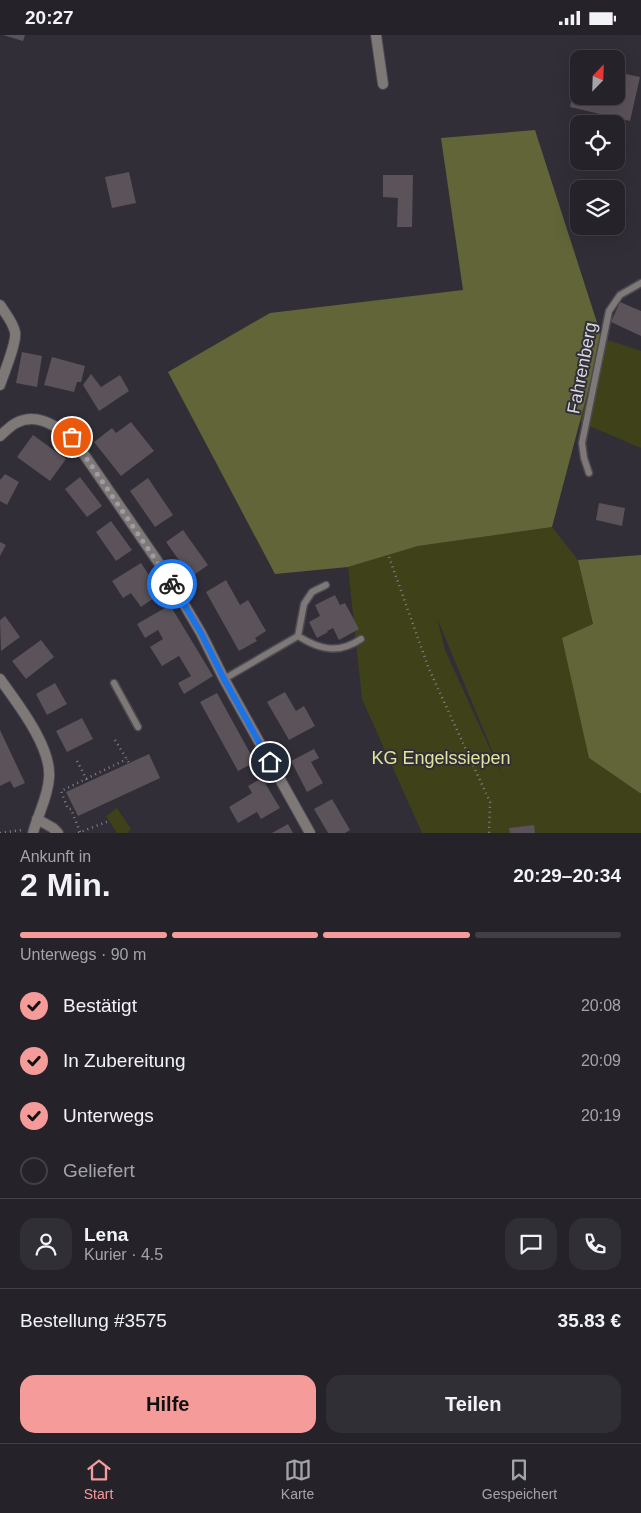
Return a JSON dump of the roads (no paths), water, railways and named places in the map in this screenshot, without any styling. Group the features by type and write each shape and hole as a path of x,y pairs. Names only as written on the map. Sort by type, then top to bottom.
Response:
{"street":[{"path":"376,35 383,84"},
{"path":"0,305 16,333 0,385"},
{"path":"0,436 15,423 26,419 39,419 51,423 72,437 165,572 201,633 224,679 310,833"},
{"path":"0,679 22,710 45,749 50,776 45,799 34,827 53,828 58,833"}],"lane":[{"name":"Fahrenberg","path":"589,473 582,443 609,311 620,295 641,283"},
{"path":"224,679 298,636 304,603 312,591 326,585"},
{"path":"298,636 308,643 325,649 341,648 354,644 361,639"},
{"path":"114,683 138,727"}],"park label":[{"name":"KG Engelssiepen","path":"441,758"}]}
